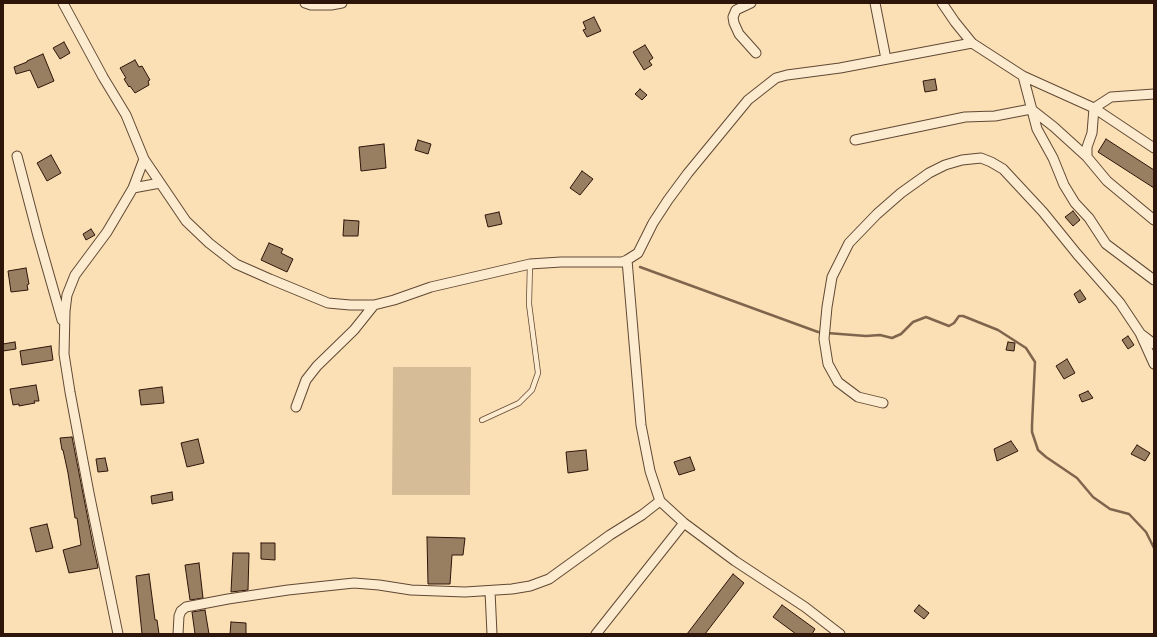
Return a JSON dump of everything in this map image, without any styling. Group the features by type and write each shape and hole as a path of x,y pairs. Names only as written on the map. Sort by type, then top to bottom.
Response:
{"street":[{"path":"63,3 103,77 126,115 144,159 186,221 208,243 236,264 328,303 350,305 374,305 394,300 431,287 530,264 561,262 622,262 627,260 638,253 657,217 688,173 748,100 776,78 787,75 840,68 972,43"},
{"path":"305,3 311,5 331,5 342,3"},
{"path":"751,3 736,10 733,17 734,24 739,34 756,53"},
{"path":"875,3 886,59"},
{"path":"942,3 972,43 1023,76 1094,108 1154,148"},
{"path":"1023,76 1037,129 1053,158 1064,186 1074,203 1089,218 1106,244 1154,280"},
{"path":"1094,108 1111,98 1154,94"},
{"path":"1087,157 1087,147 1092,133 1094,108"},
{"path":"855,140 965,117 995,116 1031,109 1054,127 1087,157 1107,181 1154,220"},
{"path":"17,156 64,327"},
{"path":"883,403 858,397 838,382 828,364 824,339 832,277 849,243 901,193 929,173 945,165 962,160 980,158 1003,169 1043,212 1120,304 1140,333 1154,364"},
{"path":"118,634 70,392 64,354 64,327 68,295 75,275 107,232 133,188 144,159"},
{"path":"133,188 160,183"},
{"path":"627,260 641,424 650,470 660,501 684,523 735,561 805,607 840,634"},
{"path":"296,408 306,380 317,366 354,330 374,305"},
{"path":"1140,333 1154,344"},
{"path":"178,634 179,616 181,611 186,607 288,590 354,583 411,590 465,592 512,589 530,586 549,579 660,501"},
{"path":"596,634 684,523"},
{"path":"490,590 492,634"}],"lane":[{"path":"482,420 519,403 532,390 538,372 529,304 530,264"}],"shaded area":[{"path":"393,367 471,367 470,495 392,495"}],"building":[{"path":"594,17 601,31 587,37 583,30 586,29 583,22"},
{"path":"64,42 70,53 60,59 53,48"},
{"path":"645,45 653,58 649,61 652,65 644,70 633,52"},
{"path":"43,54 54,81 38,88 30,70 16,74 14,67"},
{"path":"135,60 139,67 142,66 150,80 148,81 149,85 135,93 124,79 126,78 120,68"},
{"path":"935,79 937,90 925,92 923,81"},
{"path":"640,89 647,95 642,100 635,94"},
{"path":"1106,139 1154,170 1154,188 1098,152"},
{"path":"418,140 431,144 428,154 415,150"},
{"path":"384,144 386,168 361,171 359,147"},
{"path":"51,155 61,173 47,181 37,163"},
{"path":"582,171 593,179 580,195 570,188"},
{"path":"1073,211 1080,220 1073,226 1065,217"},
{"path":"499,212 502,224 488,227 485,215"},
{"path":"344,220 359,221 358,236 343,236"},
{"path":"91,229 95,235 86,240 83,234"},
{"path":"269,243 283,249 281,253 293,259 287,272 261,260"},
{"path":"26,268 29,284 27,285 28,290 11,292 8,271"},
{"path":"1080,290 1086,299 1079,303 1074,294"},
{"path":"1128,336 1134,345 1128,349 1122,340"},
{"path":"15,342 16,349 3,351 3,344"},
{"path":"1008,342 1015,343 1014,351 1006,350"},
{"path":"51,346 53,360 22,365 20,351"},
{"path":"1067,359 1075,373 1064,379 1056,366"},
{"path":"36,385 39,401 34,401 35,403 19,406 19,404 13,405 10,389"},
{"path":"162,387 164,403 141,405 139,390"},
{"path":"1088,391 1093,398 1082,402 1079,395"},
{"path":"72,437 98,568 69,573 63,550 81,545 77,518 75,518 68,473 60,438"},
{"path":"198,439 204,463 187,467 181,443"},
{"path":"1011,441 1018,451 997,461 994,449"},
{"path":"1137,445 1150,453 1145,461 1131,454"},
{"path":"586,450 588,470 568,473 566,452"},
{"path":"690,457 695,470 679,475 674,462"},
{"path":"105,458 108,471 98,472 96,459"},
{"path":"172,492 173,500 152,504 151,496"},
{"path":"47,524 53,548 36,552 30,528"},
{"path":"427,537 465,538 463,555 452,555 450,584 428,584"},
{"path":"261,543 275,543 275,560 261,559"},
{"path":"233,553 249,553 248,590 231,592"},
{"path":"199,563 203,598 190,600 185,565"},
{"path":"149,574 155,620 157,620 159,634 142,634 136,576"},
{"path":"733,574 744,583 705,634 687,634"},
{"path":"782,605 815,629 812,634 796,634 773,617"},
{"path":"919,605 929,613 924,619 914,611"},
{"path":"205,610 209,634 195,634 192,612"},
{"path":"231,622 246,623 246,634 230,634"}],"waterway":[{"path":"640,267 818,332 822,332"},
{"path":"827,333 866,336 880,335 892,338 901,334 913,322 926,317 949,326 954,323 959,316 963,316 998,330 1026,348 1035,362 1032,432 1038,450 1077,478 1093,497 1110,509 1129,514 1146,532 1154,548"}]}
